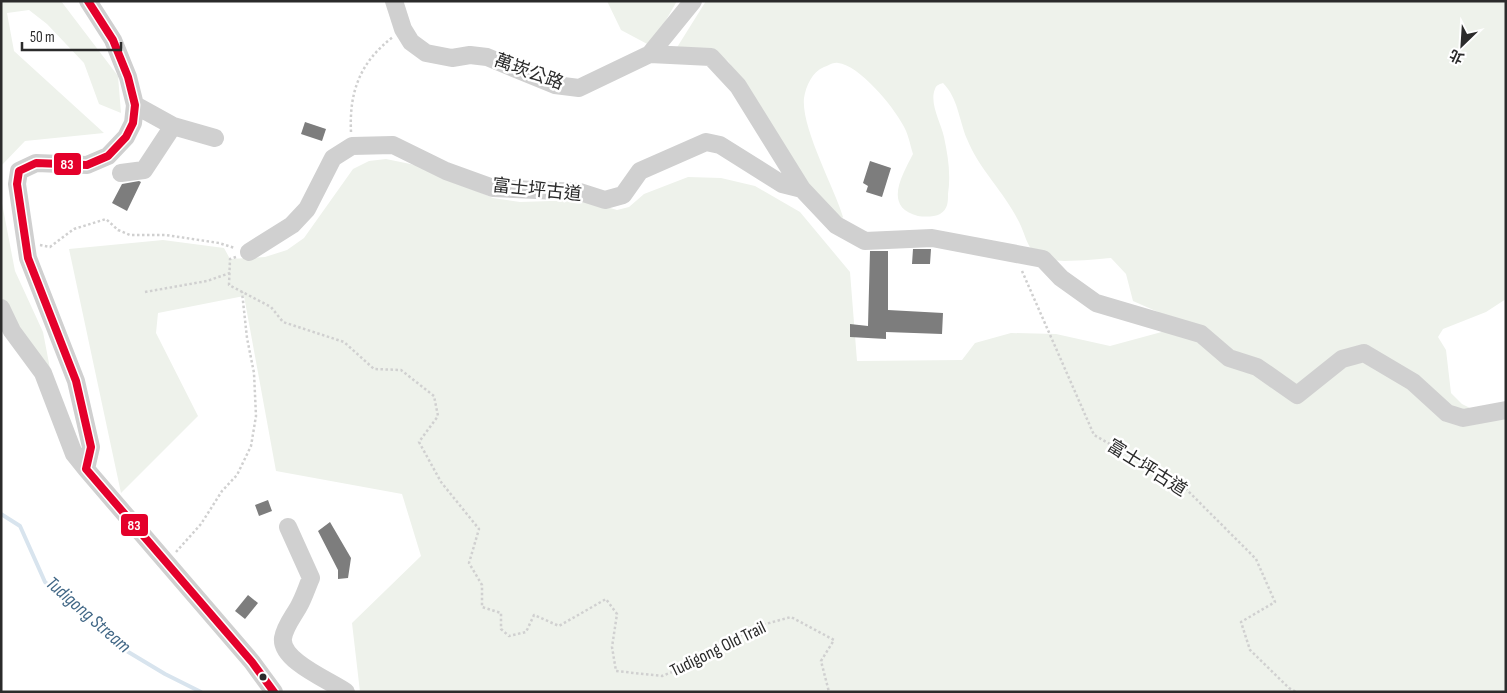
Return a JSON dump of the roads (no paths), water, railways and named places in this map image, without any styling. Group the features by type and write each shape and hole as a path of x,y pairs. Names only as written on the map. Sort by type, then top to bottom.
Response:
{"street":[{"path":"86,469 91,447 76,381 28,258 17,184 19,171 36,163 87,165 108,156 126,137 133,123 135,105 128,77 114,40 88,1"},
{"name":"萬崁公路","path":"394,1 403,29 411,42 426,53 452,58 470,55 487,57 555,85 569,87 586,86 650,54 693,1"},
{"path":"650,54 711,57 738,86 802,189"},
{"path":"135,105 173,126 215,138"},
{"path":"121,174 144,170 173,126"},
{"name":"富士坪古道","path":"249,252 292,225 307,210 332,158 352,146 392,145 446,171 493,188 580,192 605,200 623,195 640,171 706,142 720,145 782,184 802,189 836,225 865,241 932,238 1043,259 1061,278 1096,303 1200,334 1229,358 1257,367 1297,395 1342,359 1364,353 1413,382 1448,413 1463,418 1506,410"},
{"path":"1,308 12,332 43,373 74,454 166,564 252,662 274,692"},
{"path":"288,527 311,578 299,606 288,625 283,640 286,651 296,662 346,692"}],"waterway":[{"name":"Tudigong Stream","path":"1,514 20,526 45,582 120,647 165,674 201,692"}]}
